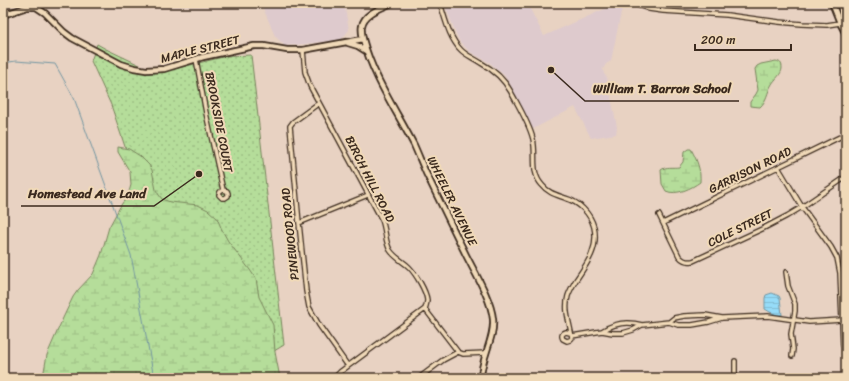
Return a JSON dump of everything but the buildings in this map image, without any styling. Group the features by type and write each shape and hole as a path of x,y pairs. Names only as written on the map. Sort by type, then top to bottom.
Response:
{"street":[{"name":"WHEELER AVENUE","path":"392,3 369,15 364,20 361,29 363,39 370,61 414,146 491,307 493,330 482,368 481,378"},
{"path":"440,3 452,37 458,47 498,75 512,93 529,127 534,141 535,171 541,185 550,192 571,200 581,206 588,214 593,224 595,239 592,253 572,286 567,300 566,306 571,335 602,331 623,333 642,325"},
{"path":"632,3 649,9 663,11 727,15 802,24 827,25 840,23"},
{"path":"832,3 846,34"},
{"path":"3,4 5,14"},
{"name":"MAPLE STREET","path":"5,14 37,5 68,36 121,64 140,70 158,70 169,68 196,59 254,46 264,46 287,50 304,50 363,39"},
{"path":"346,42 358,46 366,51"},
{"name":"BIRCH HILL ROAD","path":"304,50 304,64 306,76 310,86 383,225 390,250 394,256 409,267 418,279 426,295 427,301 425,309"},
{"name":"BROOKSIDE COURT","path":"196,59 223,190"},
{"name":"PINEWOOD ROAD","path":"320,103 293,122 290,126 298,223 309,307 319,325 348,366"},
{"name":"GARRISON ROAD","path":"663,223 846,134"},
{"path":"778,167 802,207 831,247 837,258 840,273 843,345 846,353"},
{"name":"COLE STREET","path":"659,215 679,256 684,260 690,261 699,259 762,229 802,207 846,177"},
{"path":"298,223 368,195"},
{"path":"786,272 788,286 795,304 791,334 793,349 792,356"},
{"path":"334,378 425,309 458,352 463,354 486,353"},
{"path":"602,331 612,326 622,324 632,323 642,325 669,322 678,317 688,315 708,315 722,318 768,316 809,322 842,320"},
{"path":"669,322 682,325 709,322 722,318"},
{"path":"419,378 443,360 458,352"},
{"path":"735,360 735,378"}],"shaded area":[{"path":"261,3 344,3 349,30 341,40 285,46 275,36"},
{"path":"444,3 527,3 544,36 618,3 623,3 611,61 606,64 603,69 604,74 607,77 617,127 616,134 591,138 575,107 533,129 504,75 490,63 470,52 460,42"}],"green space":[{"path":"97,44 146,68 174,69 227,56 251,55 284,345 256,362 157,242 111,105 91,61"},
{"path":"776,61 780,62 782,70 770,87 764,102 760,107 750,106 750,102 758,90 755,69 761,64"},
{"path":"118,147 129,149 140,156 149,165 152,170 156,190 162,199 170,202 198,205 208,210 217,218 228,241 256,279 259,297 273,325 275,352 280,378 44,378 47,355 63,318 73,297 93,274 101,255 109,227 128,195 131,185 130,172 118,152"},
{"path":"691,149 697,161 700,173 700,182 693,187 679,192 674,193 666,191 662,184 661,170 679,167 683,162 684,152"}],"water":[{"path":"772,293 780,298 782,315 775,314 765,309 766,295"}],"waterway":[{"path":"3,63 16,61 55,64 74,98 131,255 154,378"}],"place":[{"name":"William T. Barron School","path":"551,70"},
{"name":"Homestead Ave Land","path":"199,174"}]}
